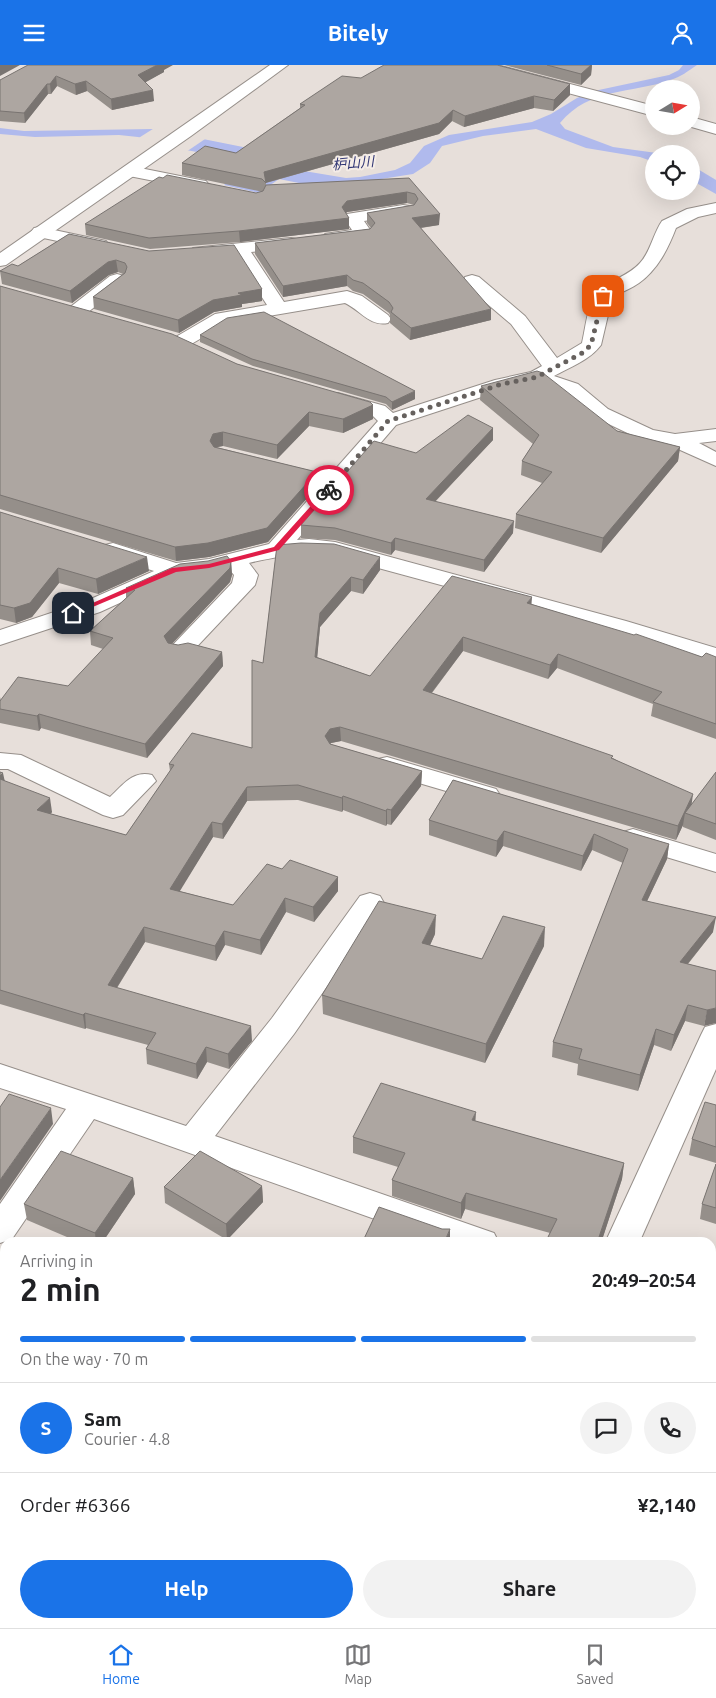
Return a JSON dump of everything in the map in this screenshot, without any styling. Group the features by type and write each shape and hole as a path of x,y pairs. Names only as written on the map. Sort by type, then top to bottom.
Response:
{"street":[{"path":"0,261 186,133 280,65"},
{"path":"479,65 645,108"},
{"path":"700,125 716,129"},
{"path":"130,171 217,189"},
{"path":"277,549 327,479 388,421 502,384 546,372 582,353 591,345 603,296 632,279 648,266 659,248 668,225 693,213 716,208"},
{"path":"186,253 240,249 364,234 352,218 407,210"},
{"path":"40,232 114,248"},
{"path":"240,249 278,309"},
{"path":"76,312 117,280"},
{"path":"472,281 518,320 546,372 571,387 602,413 647,435 675,440 716,460"},
{"path":"205,353 171,339 222,318 347,297 355,300 381,319"},
{"path":"321,394 378,410 388,421"},
{"path":"675,440 716,435"},
{"path":"90,543 175,570"},
{"path":"0,638 92,607 175,570 209,566 277,549 309,546 335,549 580,615 716,656"},
{"path":"179,651 243,585 246,575 234,560"},
{"path":"368,759 509,801"},
{"path":"0,761 12,761 113,809 143,781"},
{"path":"612,832 716,863"},
{"path":"193,1141 282,1026 370,903"},
{"path":"625,1237 716,1035"},
{"path":"0,1076 87,1104 465,1237"},
{"path":"0,1230 87,1104"}],"water":[{"path":"683,65 697,65 674,79 646,80 669,75 679,70"},
{"path":"645,80 645,86 612,93 584,103 572,111 560,123 565,129 613,147 645,151 645,159 586,148 536,129 483,136 442,146 430,163 413,174 324,188 279,179 259,193 224,185 248,166 241,160 186,150 138,137 119,135 35,137 0,134 0,128 24,131 153,129 253,149 304,171 346,178 360,177 395,170 410,163 424,146 449,135 532,122 594,91"},
{"path":"700,170 716,180 716,194 700,185"}],"pier":[{"path":"156,127 208,137 186,152 137,139"}],"building":[{"path":"28,65 157,65 138,75 153,90 111,99 86,81 75,84 56,76 50,84 47,84 24,113 0,111 0,80"},
{"path":"384,65 497,65 570,84 554,100 534,96 465,116 453,110 439,123 264,172 266,183 262,179 182,163 205,146 236,153 305,105 300,104 342,76 361,78"},
{"path":"547,65 591,65 581,74"},
{"path":"167,175 256,193 263,191 266,185 409,178 440,214 412,218 491,309 411,328 391,312 393,308 389,302 363,283 353,280 347,275 283,286 255,243 370,229 375,223 367,213 414,205 418,199 415,194 407,192 347,201 342,207 349,218 239,231 149,238 85,224 159,177 163,178"},
{"path":"69,234 149,251 234,245 262,289 213,300 178,320 93,297 125,273 127,267 125,263 116,260 108,262 70,291 0,271 12,264 18,266"},
{"path":"0,286 172,334 237,364 370,402 373,405 343,419 309,412 277,445 223,432 213,434 210,441 214,447 317,472 267,528 208,543 175,547 0,495"},
{"path":"264,312 415,391 392,402 386,397 252,359 200,335 227,318"},
{"path":"537,371 543,373 617,431 680,447 603,538 516,514 552,472 522,461 539,435 481,386"},
{"path":"468,415 493,428 426,499 514,521 484,560 395,538 391,543 335,528 301,525 374,441 416,453"},
{"path":"0,512 147,557 96,579 58,568 30,603 14,608 0,605"},
{"path":"301,543 334,544 380,557 363,580 351,577 320,613 315,657 370,676 452,576 532,597 527,603 634,635 636,634 702,657 706,653 716,657 716,724 653,702 662,692 558,654 550,665 463,637 423,690 613,756 611,758 693,794 678,826 340,727 330,729 325,736 330,744 422,771 391,810 387,809 386,811 343,796 342,798 298,785 247,787 222,824 212,822 170,889 233,905 267,864 282,869 290,860 338,877 313,907 285,898 260,940 224,931 215,946 144,927 108,985 251,1026 228,1054 206,1047 196,1064 146,1049 156,1033 85,1013 83,1015 0,990 0,779 50,798 37,810 126,835 174,765 169,764 192,733 252,748 252,660 263,663 277,545"},
{"path":"227,556 231,561 230,568 164,636 168,643 178,645 188,643 222,652 145,744 39,714 37,716 0,709 0,701 18,677 68,686 113,638 90,631 135,590 126,588 180,564 208,561"},
{"path":"716,772 716,824 685,813"},
{"path":"453,780 669,844 642,900 716,917 680,962 716,971 716,1008 707,1010 688,1005 674,1035 656,1029 640,1075 579,1059 582,1049 553,1042 628,849 594,834 583,856 504,831 497,841 429,820"},
{"path":"379,901 436,915 422,943 482,959 503,916 545,927 486,1044 322,995"},
{"path":"381,1083 476,1112 472,1120 624,1163 599,1237 548,1237 557,1219 466,1193 461,1203 392,1180 405,1153 353,1137"},
{"path":"9,1094 51,1108 0,1180 0,1107"},
{"path":"705,1102 716,1105 716,1147 692,1139"},
{"path":"61,1151 133,1178 95,1233 24,1204"},
{"path":"200,1151 262,1186 226,1224 164,1187"},
{"path":"716,1164 716,1208 702,1204"},
{"path":"379,1207 442,1229 450,1229 447,1237 365,1237"}],"way so far":[{"path":"329,490 388,421 426,407 502,384 537,377 582,353 591,345 603,296"}],"route":[{"path":"73,613 92,607 175,570 209,566 277,549 329,490"}],"water label":[{"name":"枦山川","path":"353,163"}]}
